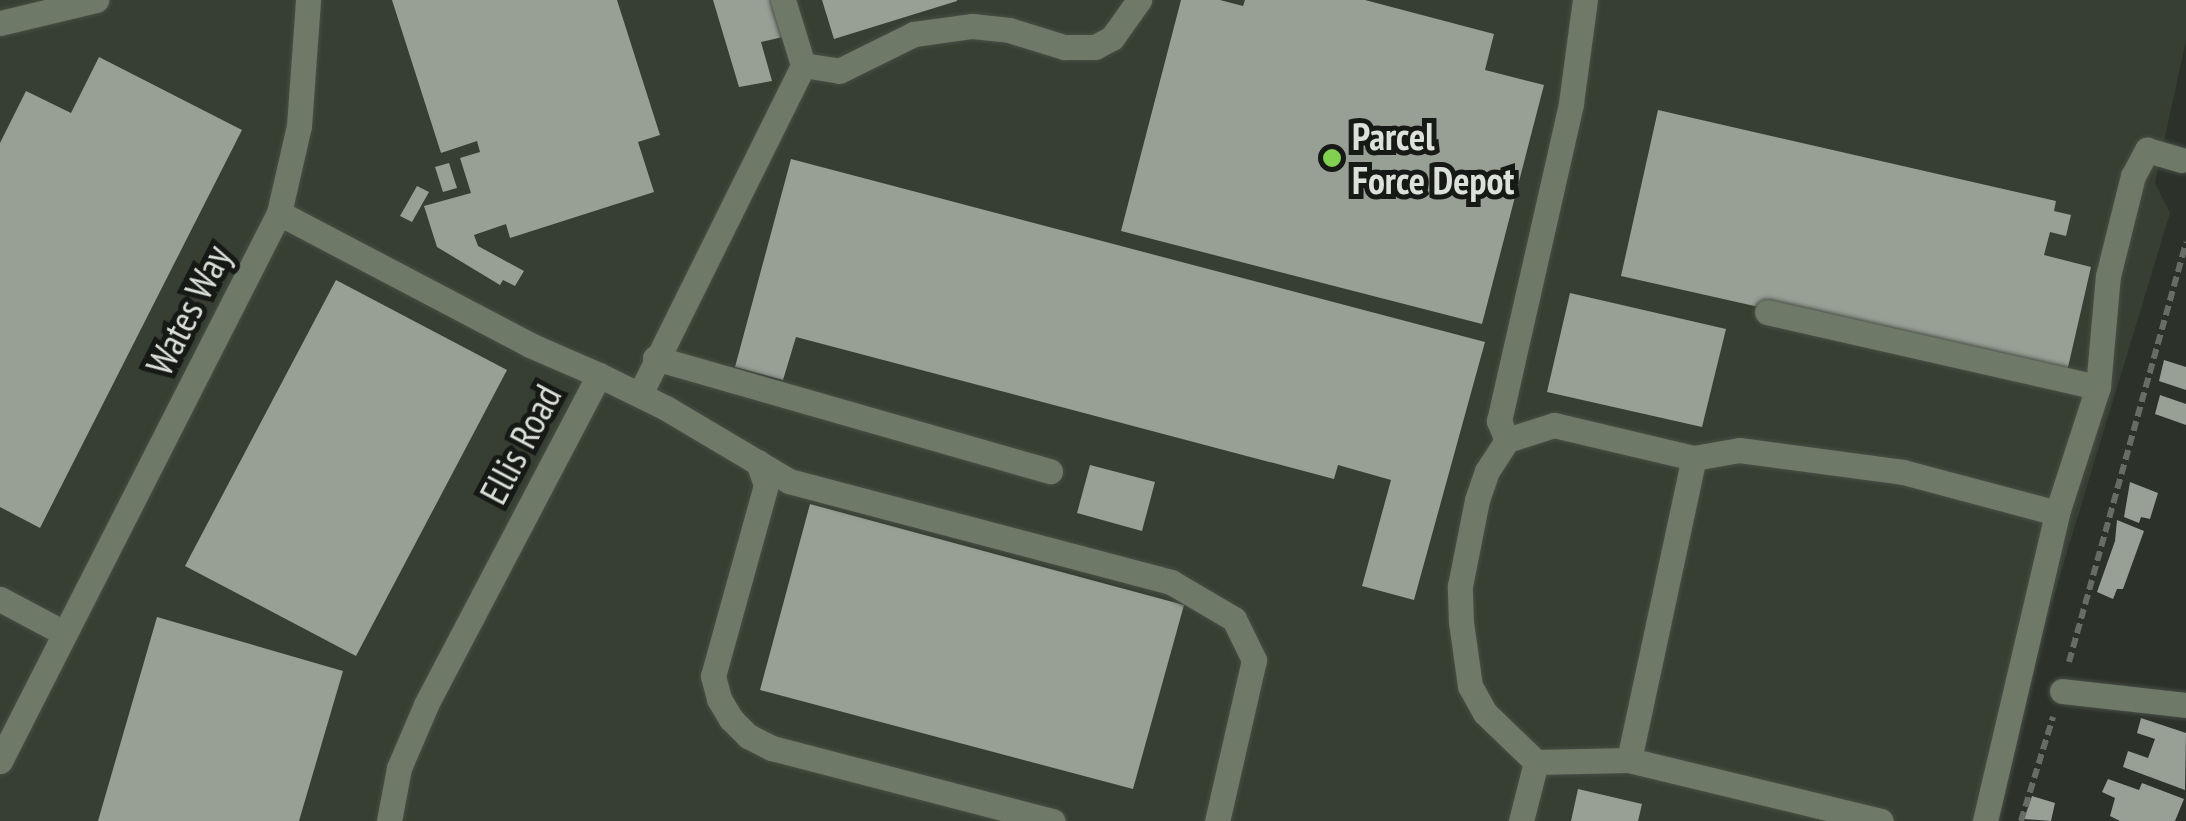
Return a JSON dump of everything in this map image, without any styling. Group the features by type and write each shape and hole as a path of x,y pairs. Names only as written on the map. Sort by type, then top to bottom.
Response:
{"street":[{"path":"0,22 96,0"},
{"name":"Wates Way","path":"0,761 62,632 278,213 300,126 308,0"},
{"path":"640,394 804,65 783,0"},
{"path":"804,65 839,71 914,34 942,28 1009,30 1064,48 1095,47 1112,38 1140,0"},
{"path":"1507,440 1499,421 1571,102 1586,0"},
{"path":"1985,821 2058,512 2098,387 2108,276 2133,176 2147,150 2185,156"},
{"name":"Ellis Road","path":"278,213 530,344 599,375 426,705 400,768 389,821"},
{"path":"1767,312 2098,387"},
{"path":"655,358 1050,471"},
{"path":"599,375 640,394 789,481 1171,582 1234,619 1254,660 1217,821"},
{"path":"1880,821 1630,760 1536,762 1485,712 1470,686 1460,622 1460,586 1476,500 1487,471 1507,440 1554,426 1694,458 1739,450 1903,472 2058,512"},
{"path":"1630,760 1694,458"},
{"path":"758,462 766,485 713,676 718,699 730,719 748,736 772,748 1053,821"},
{"path":"0,598 62,632"},
{"path":"2062,691 2186,704"},
{"path":"1521,821 1536,762"}],"path":[{"path":"2020,821 2062,691 2186,242"}],"shaded area":[{"path":"0,0 2186,0 2186,40 2155,183 2170,213 2034,661 1998,821 0,821"}],"building":[{"path":"392,0 617,0 660,135 638,142 654,192 510,238 506,224 474,235 478,246 524,271 515,286 503,280 500,285 437,247 424,206 471,193 460,158 480,152 477,141 441,153"},
{"path":"713,0 772,0 783,37 761,42 772,81 739,87"},
{"path":"822,0 957,0 957,1 834,39"},
{"name":"Parcel Force Depot","path":"1181,0 1220,0 1243,6 1245,0 1365,0 1494,34 1485,70 1544,85 1482,324 1121,231"},
{"path":"99,57 242,130 40,528 0,507 0,143 26,91 71,113"},
{"path":"1658,110 2056,201 2054,211 2071,215 2066,236 2050,232 2044,255 2091,267 2066,376 1621,276"},
{"path":"791,159 1485,342 1414,600 1362,586 1391,480 1338,465 1334,479 796,337 783,380 735,367"},
{"path":"449,163 457,188 443,192 435,167"},
{"path":"417,186 429,192 412,222 400,216"},
{"path":"336,280 507,370 356,656 185,566"},
{"path":"1570,293 1726,329 1702,427 1547,392"},
{"path":"2164,360 2186,367 2186,390 2159,381"},
{"path":"2160,395 2186,404 2186,425 2155,414"},
{"path":"1090,465 1155,482 1142,531 1077,513"},
{"path":"2130,482 2158,493 2150,519 2141,517 2139,523 2124,517"},
{"path":"810,504 1184,605 1133,789 760,690"},
{"path":"2117,520 2144,531 2123,589 2117,589 2113,599 2097,592 2115,541"},
{"path":"157,617 343,671 299,821 98,821"},
{"path":"2141,718 2186,733 2185,790 2123,767 2128,751 2148,758 2155,739 2137,733"},
{"path":"2108,779 2139,790 2142,783 2184,799 2175,821 2120,821 2110,816 2115,798 2102,792"},
{"path":"1578,789 1642,804 1638,821 1571,821"},
{"path":"2032,796 2055,803 2051,821 2024,819"}],"place":[{"name":"Parcel Force Depot","path":"1332,158"}]}
